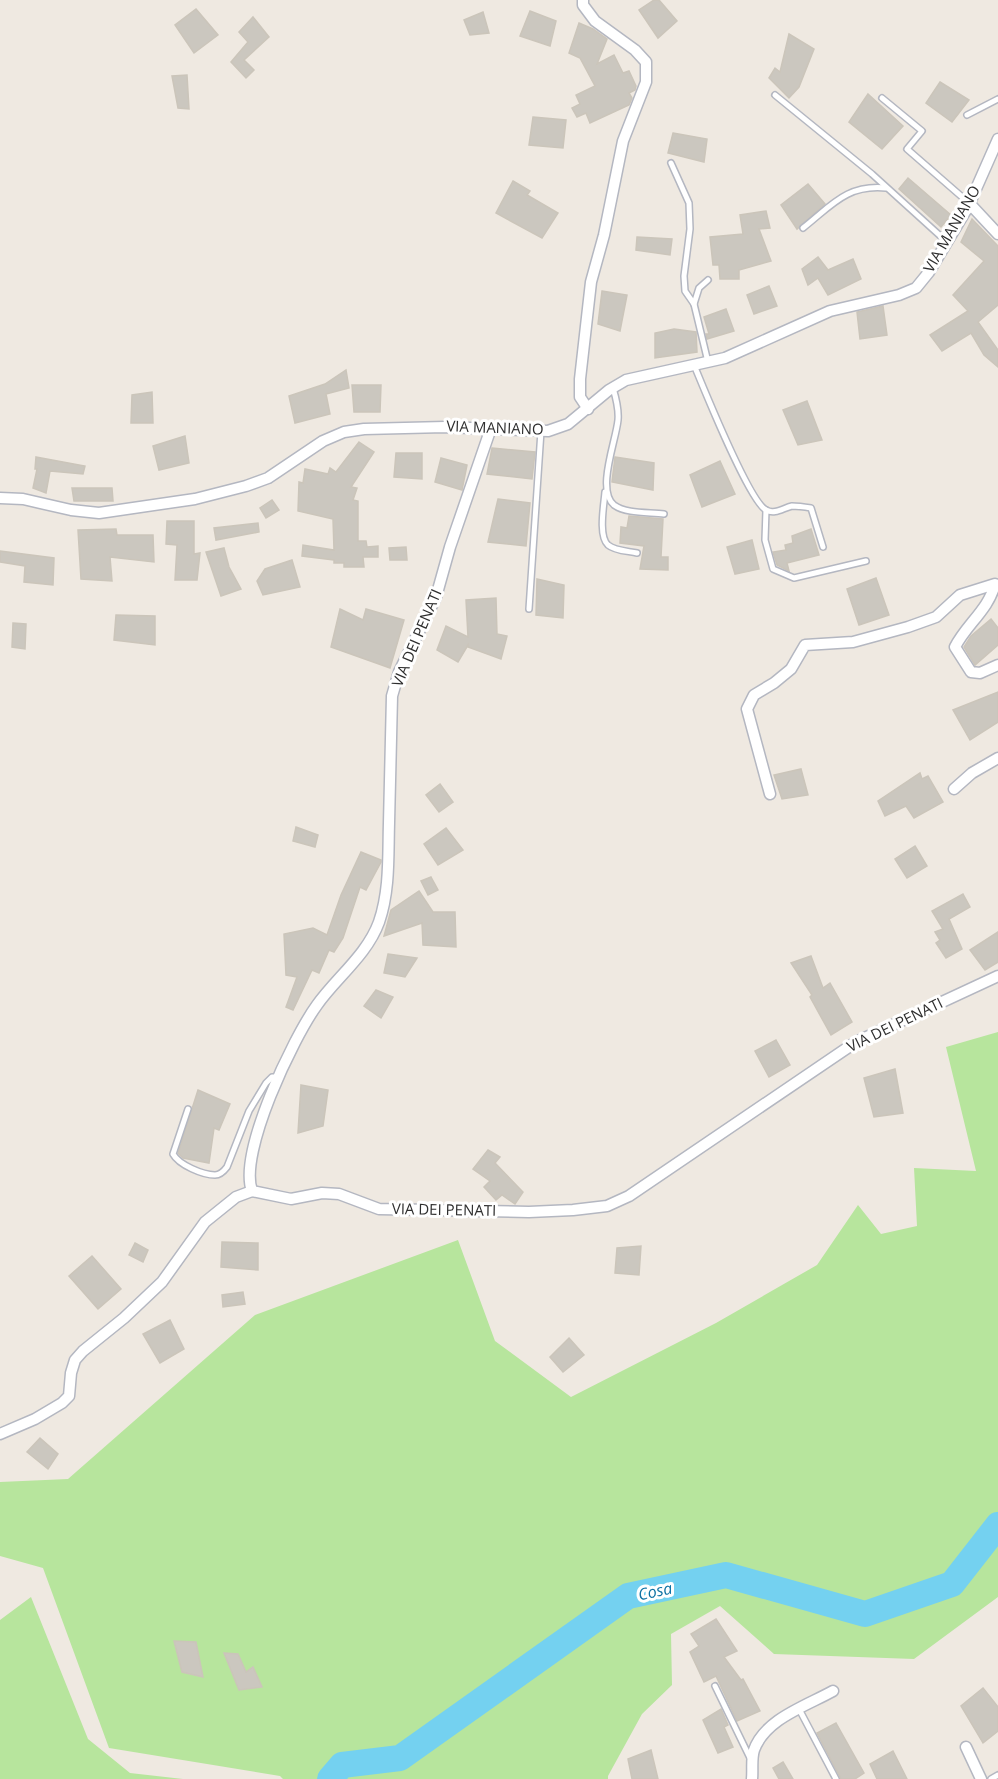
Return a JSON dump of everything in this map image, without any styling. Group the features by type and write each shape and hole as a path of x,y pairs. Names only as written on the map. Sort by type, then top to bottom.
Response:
{"street":[{"path":"584,0 584,5 595,21 635,50 646,62 646,82 624,141 604,235 591,282 580,379 580,397 588,409"},
{"name":"VIA MANIANO","path":"0,498 23,499 71,510 99,513 195,499 246,486 268,478 323,441 344,432 364,429 445,427 548,431 568,424 612,388 626,380 725,358 830,311 899,295 916,288 929,272 969,203 998,140"},
{"path":"969,203 998,234"},
{"name":"VIA DEI PENATI","path":"491,428 450,547 436,597 404,663 392,696 387,891 378,924 363,950 317,1005 278,1077 256,1140 249,1176 252,1191 291,1199 322,1193 339,1194 380,1209 529,1212 607,1206 629,1196 855,1042 998,976"},
{"path":"997,579 992,596 955,647 971,672 980,673 998,664"},
{"path":"771,794 747,709 754,695 791,669 805,645 853,642 908,627 936,617 960,595 997,579"},
{"path":"954,789 972,773 998,758"},
{"path":"0,1434 35,1419 62,1403 69,1396 71,1373 75,1360 83,1351 124,1318 162,1282 205,1222 236,1197 252,1191"},
{"path":"752,1779 754,1752 763,1734 781,1718 833,1691"},
{"path":"966,1747 981,1779"}],"lane":[{"path":"776,95 872,174 947,242"},
{"path":"882,98 922,130 907,148 969,203"},
{"path":"967,115 998,99"},
{"path":"671,163 689,203 690,229 684,276 685,291 694,304 708,362"},
{"path":"803,228 848,193 860,188 886,188"},
{"path":"694,304 699,288 708,280"},
{"path":"694,365 728,444 758,502 766,510 776,512 793,506 811,508 823,547"},
{"path":"612,388 618,418 606,484 602,535 608,545 637,553"},
{"path":"529,609 541,431"},
{"path":"606,484 608,497 615,506 624,510 664,514"},
{"path":"766,510 765,540 773,569 781,574 794,578 866,561"},
{"path":"188,1109 173,1154 184,1166 215,1175 223,1172 227,1167 257,1096 272,1077 278,1077"},
{"path":"715,1686 753,1765"},
{"path":"799,1709 836,1779"},
{"path":"991,1779 998,1775"}],"green space":[{"path":"998,1032 998,1597 914,1659 774,1654 720,1606 671,1634 672,1685 642,1714 608,1779 283,1779 280,1776 109,1748 43,1568 0,1556 0,1482 68,1479 255,1315 458,1240 495,1341 571,1397 716,1323 817,1265 858,1205 881,1234 917,1226 914,1168 976,1171 946,1047"},
{"path":"31,1597 88,1739 130,1773 183,1779 0,1779 0,1620"}],"building":[{"path":"654,0 659,0 677,21 658,38 639,10"},
{"path":"196,9 218,35 194,53 175,25"},
{"path":"530,11 556,21 550,46 520,36"},
{"path":"483,12 489,33 470,35 464,20"},
{"path":"253,17 269,37 244,60 254,70 246,78 231,62 248,42 239,32"},
{"path":"579,23 607,39 597,64 614,55 623,73 629,71 636,86 635,90 629,93 632,98 629,105 590,123 586,113 577,117 572,108 580,104 576,95 595,86 580,58 569,53"},
{"path":"789,34 814,49 799,87 789,98 769,78 775,68 780,72"},
{"path":"187,75 189,109 178,108 172,76"},
{"path":"940,82 969,100 952,122 926,103"},
{"path":"868,94 903,126 882,149 849,122"},
{"path":"533,117 566,120 563,148 529,145"},
{"path":"673,133 707,139 704,162 668,153"},
{"path":"908,178 951,215 941,227 899,189"},
{"path":"513,181 530,191 527,195 558,213 542,238 496,213"},
{"path":"808,184 825,204 797,229 781,205"},
{"path":"766,211 770,228 759,229 771,261 739,270 739,279 720,279 719,265 713,265 710,237 743,234 740,215"},
{"path":"972,219 998,246 998,305 978,322 998,350 998,367 984,355 971,333 942,351 930,335 968,311 953,295 984,261 961,242"},
{"path":"637,237 672,239 670,255 636,250"},
{"path":"818,257 828,270 853,259 861,279 828,295 818,278 808,285 802,269"},
{"path":"769,286 777,306 754,314 747,295"},
{"path":"602,291 627,295 620,331 598,324"},
{"path":"883,306 887,335 860,339 857,312"},
{"path":"726,309 734,331 707,339 706,334 709,334 704,317"},
{"path":"674,329 696,332 697,352 655,358 655,333"},
{"path":"346,370 349,388 326,394 330,414 295,423 289,396 325,384"},
{"path":"352,385 381,385 380,412 354,412"},
{"path":"152,392 153,423 131,423 132,395"},
{"path":"807,401 822,440 798,445 783,410"},
{"path":"185,436 189,463 159,470 153,446"},
{"path":"359,442 374,452 351,487 357,488 353,500 358,501 358,541 366,541 367,547 378,546 378,557 363,557 364,567 344,567 344,563 334,563 334,560 302,556 303,545 334,550 333,519 298,511 299,482 303,483 305,469 328,474 330,468 336,472"},
{"path":"492,448 535,452 532,479 487,474"},
{"path":"396,453 422,453 422,479 394,477"},
{"path":"36,457 85,466 83,474 50,471 46,493 33,488 37,469 35,469"},
{"path":"615,457 654,463 653,490 612,482"},
{"path":"441,458 467,465 462,490 435,482"},
{"path":"720,461 735,494 702,507 690,475"},
{"path":"72,488 112,488 113,501 74,501"},
{"path":"498,499 530,503 526,546 488,542"},
{"path":"272,500 279,510 266,518 260,508"},
{"path":"629,516 663,519 661,557 668,557 668,570 640,569 644,546 620,543 621,527 627,528"},
{"path":"167,521 194,521 194,554 200,553 197,580 175,580 177,545 166,544"},
{"path":"258,523 259,532 216,540 214,528"},
{"path":"116,529 117,535 153,535 154,562 110,557 112,581 81,579 78,530"},
{"path":"811,529 819,555 787,563 789,571 777,565 773,552 786,550 785,545 793,543 792,536"},
{"path":"752,540 759,569 735,574 727,547"},
{"path":"406,547 407,560 390,560 389,548"},
{"path":"224,548 229,567 241,589 221,596 206,552"},
{"path":"0,551 54,558 53,585 24,582 25,566 0,562"},
{"path":"292,560 300,587 263,595 257,581 265,569"},
{"path":"876,578 889,615 859,625 847,589"},
{"path":"537,579 564,585 563,618 536,615"},
{"path":"496,598 497,634 507,636 501,659 468,647 468,645 458,662 437,650 446,626 468,637 466,600"},
{"path":"340,609 363,620 366,609 404,620 390,668 331,647"},
{"path":"116,615 155,616 155,645 114,640"},
{"path":"991,619 998,628 998,645 975,665 964,647 971,636"},
{"path":"13,623 26,624 25,649 12,647"},
{"path":"998,692 998,722 970,740 953,710"},
{"path":"801,769 808,795 782,799 774,775"},
{"path":"920,773 922,779 928,776 943,802 914,818 906,806 885,816 878,801"},
{"path":"440,784 453,802 439,812 426,795"},
{"path":"296,827 318,835 315,847 293,841"},
{"path":"446,828 463,850 438,865 424,844"},
{"path":"915,846 927,866 907,878 895,859"},
{"path":"361,852 381,862 366,890 360,887 343,938 334,952 329,950 319,973 312,970 293,1010 286,1007 297,977 286,975 284,934 313,928 327,935 341,895"},
{"path":"431,877 438,890 428,895 421,881"},
{"path":"419,891 433,912 455,912 456,947 423,945 422,923 384,936 391,910"},
{"path":"963,894 970,907 949,919 962,949 946,958 936,943 940,940 935,932 943,929 932,911"},
{"path":"998,932 998,962 985,970 970,950"},
{"path":"388,954 417,958 405,977 384,973"},
{"path":"811,956 823,988 830,983 852,1022 831,1035 810,997 812,995 791,963"},
{"path":"376,990 393,997 381,1018 364,1006"},
{"path":"776,1040 790,1065 769,1077 755,1051"},
{"path":"895,1069 903,1113 874,1117 864,1078"},
{"path":"301,1085 328,1090 323,1126 298,1133"},
{"path":"198,1090 230,1104 219,1130 214,1128 209,1163 183,1158 178,1153"},
{"path":"488,1150 500,1157 495,1163 523,1192 515,1204 502,1195 496,1200 484,1187 490,1181 473,1169"},
{"path":"222,1242 258,1243 258,1270 221,1267"},
{"path":"135,1243 148,1250 143,1262 129,1255"},
{"path":"641,1246 639,1275 615,1273 617,1248"},
{"path":"92,1256 121,1289 98,1309 69,1276"},
{"path":"243,1292 245,1304 223,1307 222,1295"},
{"path":"170,1320 184,1349 160,1363 143,1334"},
{"path":"569,1338 584,1355 563,1372 550,1357"},
{"path":"40,1438 58,1454 48,1469 27,1452"},
{"path":"716,1619 737,1651 724,1657 741,1680 743,1679 760,1711 737,1721 716,1676 704,1682 690,1652 699,1646 691,1634"},
{"path":"174,1641 196,1642 203,1677 182,1672"},
{"path":"224,1653 238,1654 246,1672 253,1667 262,1687 239,1690"},
{"path":"983,1688 998,1707 998,1731 983,1743 961,1706"},
{"path":"721,1709 728,1725 724,1727 733,1747 718,1753 703,1720"},
{"path":"836,1723 864,1773 855,1779 841,1779 817,1733"},
{"path":"651,1750 658,1779 632,1779 628,1759"},
{"path":"893,1751 907,1779 877,1779 870,1764"},
{"path":"783,1762 793,1779 779,1779 773,1768"}],"waterway":[{"name":"Cosa","path":"330,1779 342,1765 400,1758 628,1596 726,1575 865,1614 952,1584 998,1525"}]}
